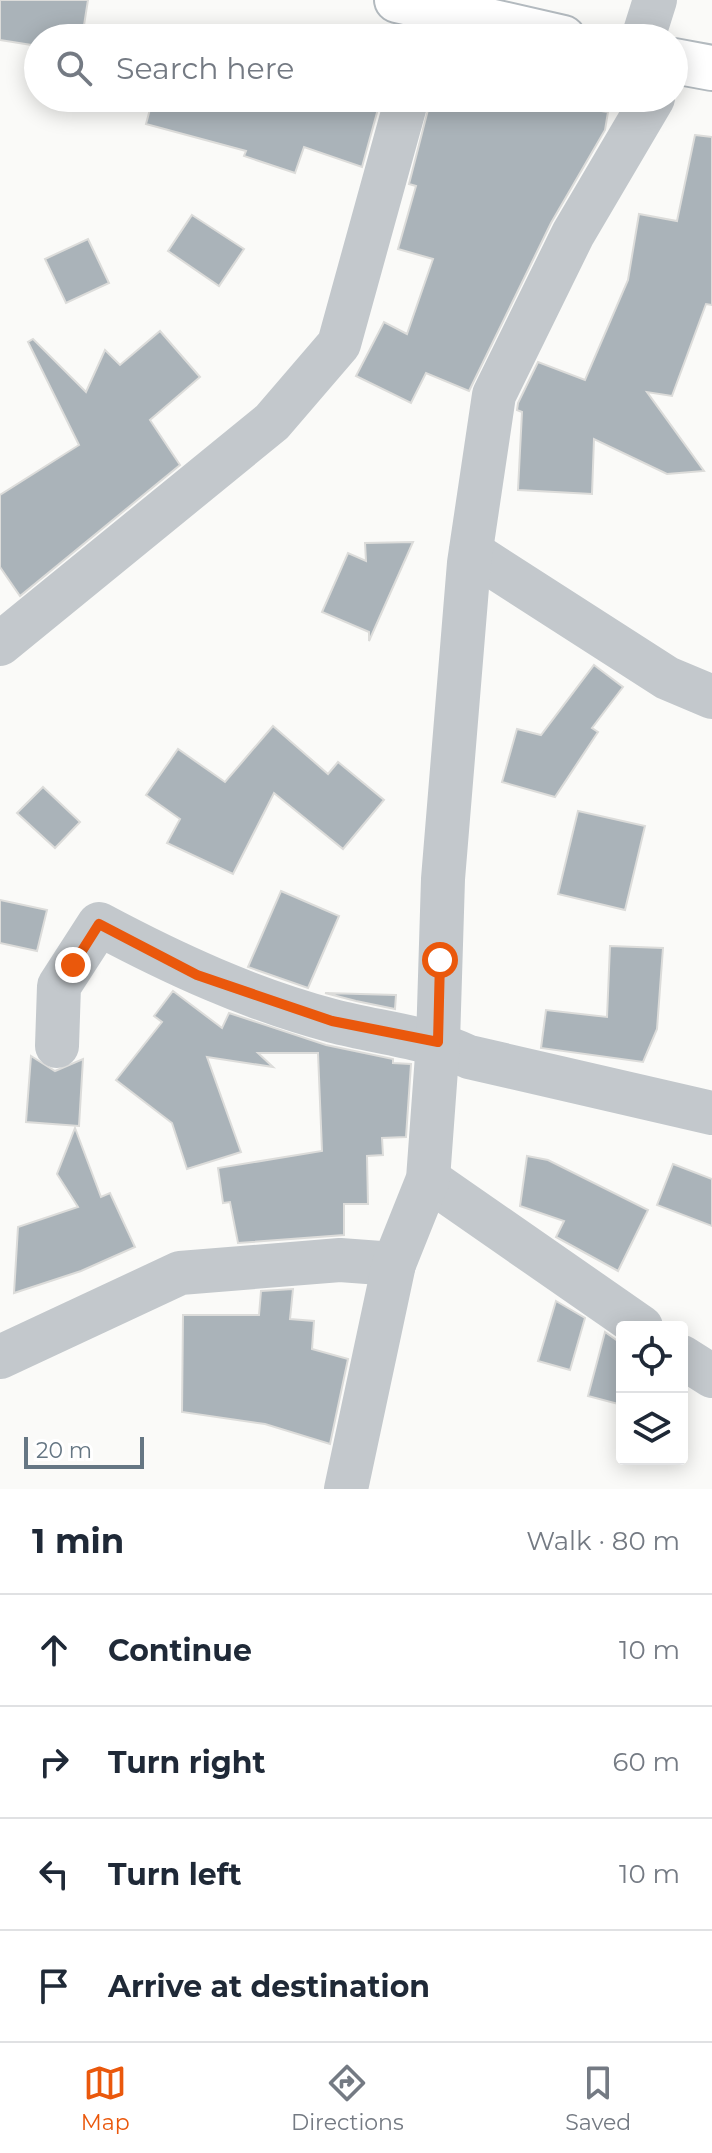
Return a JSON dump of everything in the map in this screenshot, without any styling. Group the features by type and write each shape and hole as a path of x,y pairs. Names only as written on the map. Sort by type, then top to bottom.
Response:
{"street":[{"path":"647,24 655,0"},
{"path":"417,15 474,24"},
{"path":"688,64 712,68"},
{"path":"0,644 272,422 339,344 403,112"},
{"path":"346,1489 394,1264 428,1179 438,1042 443,879 471,552 494,395 573,234 645,112"},
{"path":"471,552 667,678 712,697"},
{"path":"57,1046 59,986 99,924 197,975 332,1021 438,1042 469,1057 712,1113"},
{"path":"428,1179 632,1321"},
{"path":"0,1357 180,1273 340,1260 394,1264"},
{"path":"688,1361 712,1376"}],"building":[{"path":"0,0 88,0 84,24 24,24 24,44 0,40"},
{"path":"149,112 377,112 362,167 304,147 295,173 244,156 246,151 146,124"},
{"path":"427,112 608,112 605,130 551,223 469,391 426,373 411,403 356,376 384,322 407,334 433,259 398,249 416,186 409,184"},
{"path":"695,135 712,137 712,305 706,304 672,396 647,392 704,471 667,474 594,439 592,494 518,490 522,412 517,410 518,403 538,362 585,380 628,280 639,214 677,221"},
{"path":"192,215 244,249 219,286 168,251"},
{"path":"88,239 109,283 66,303 45,259"},
{"path":"160,331 200,377 150,420 180,465 20,596 0,567 0,495 79,445 28,342 33,339 86,392 105,350 120,365"},
{"path":"413,542 369,641 369,632 322,612 348,553 366,561 365,543"},
{"path":"594,665 623,687 592,728 598,732 555,797 502,782 517,729 541,735"},
{"path":"273,726 328,774 338,762 384,800 343,849 274,793 233,874 167,843 180,819 146,795 178,749 225,782"},
{"path":"43,787 80,822 55,848 17,813"},
{"path":"578,811 645,826 625,910 558,894"},
{"path":"281,891 339,916 308,988 248,967"},
{"path":"0,900 47,910 37,951 0,943"},
{"path":"610,946 663,948 657,1029 643,1062 541,1048 546,1010 607,1017"},
{"path":"173,991 222,1028 229,1013 326,1045 393,1059 393,1063 411,1064 406,1137 382,1138 383,1155 367,1156 368,1204 344,1204 344,1235 238,1243 230,1202 223,1203 218,1168 322,1151 318,1053 258,1053 273,1067 207,1057 241,1152 187,1169 172,1123 116,1080 162,1022 154,1016"},
{"path":"325,993 396,995 395,1009 356,1001"},
{"path":"31,1056 55,1071 83,1059 79,1126 26,1122"},
{"path":"75,1128 101,1197 110,1193 135,1247 81,1271 14,1293 18,1227 78,1207 57,1174"},
{"path":"527,1156 548,1160 648,1210 618,1271 556,1237 564,1221 520,1206"},
{"path":"673,1164 712,1179 712,1226 657,1205"},
{"path":"293,1289 290,1319 314,1321 312,1349 348,1359 330,1444 265,1424 182,1412 183,1315 259,1315 261,1291"},
{"path":"556,1301 585,1318 570,1370 538,1361"},
{"path":"605,1332 616,1340 616,1403 588,1396"}],"route":[{"path":"73,965 99,924 197,975 332,1021 438,1042 440,960"}]}
